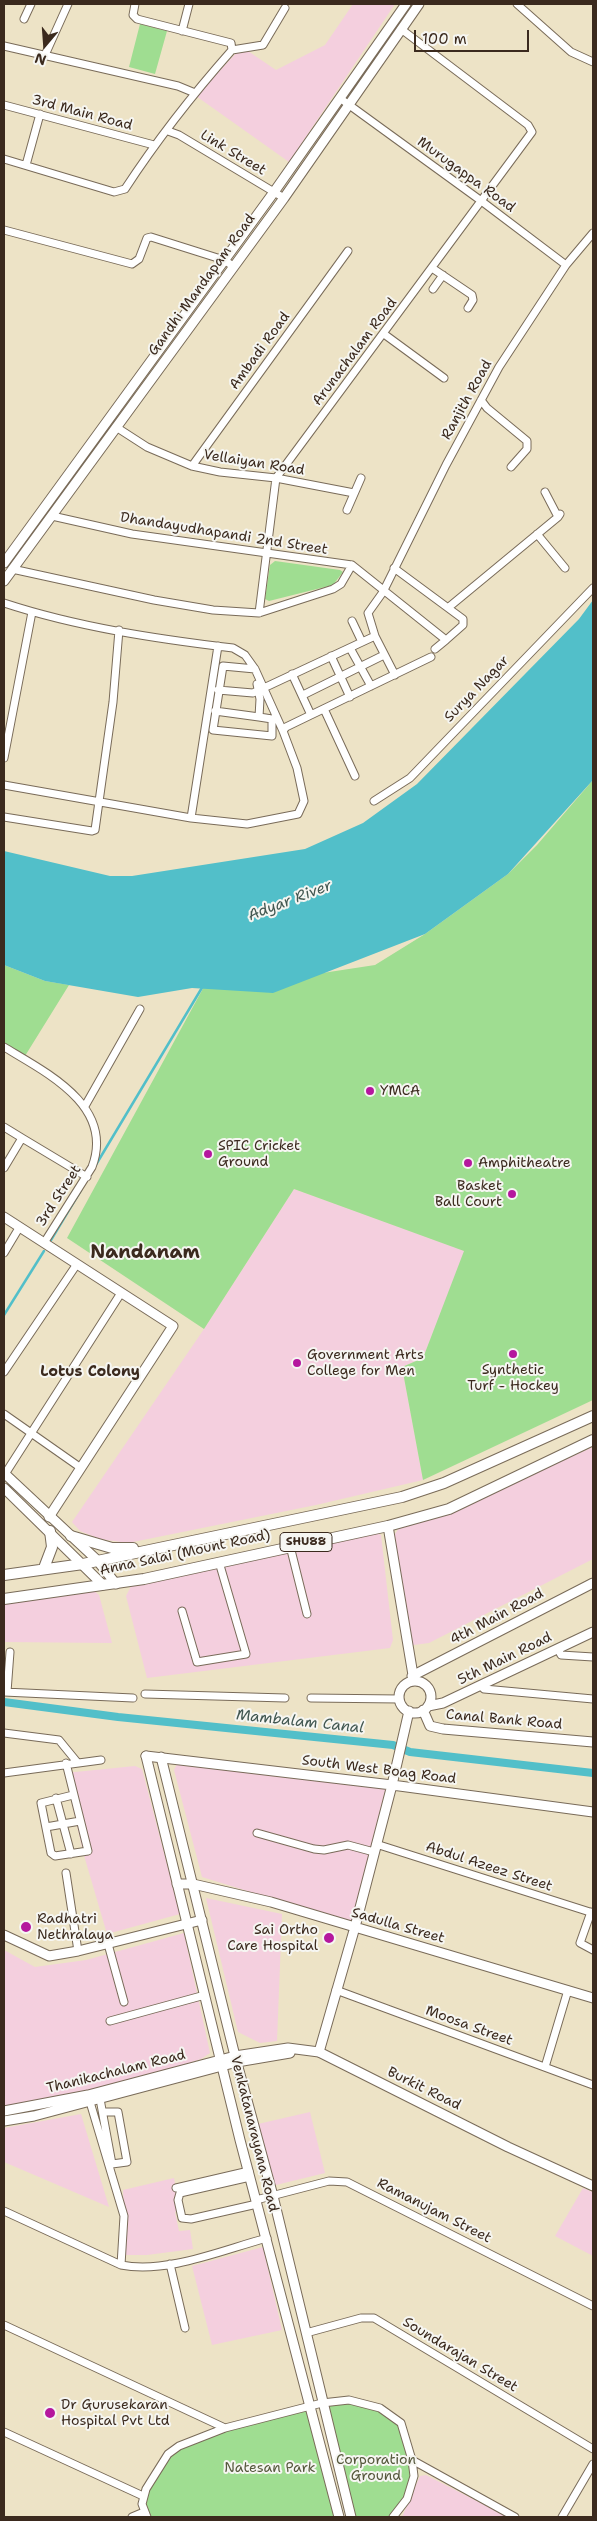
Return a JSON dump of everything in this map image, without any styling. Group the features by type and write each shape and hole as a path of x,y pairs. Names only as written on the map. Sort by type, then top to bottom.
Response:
{"main road":[{"name":"Gandhi Mandapam Road","path":"4,563 341,100 406,4"},
{"name":"Gandhi Mandapam Road","path":"4,581 284,198 419,4"},
{"path":"4,1217 173,1326 49,1517"},
{"name":"Anna Salai (Mount Road)","path":"4,1574 83,1564 402,1497 444,1483 593,1416"},
{"name":"Anna Salai (Mount Road)","path":"4,1599 116,1584 388,1526 448,1509 593,1440"},
{"path":"4,1473 97,1560 116,1584"},
{"path":"4,1488 103,1585"},
{"path":"388,1526 413,1678 427,1687 430,1696 426,1708 409,1711 402,1706 399,1694 404,1685 413,1678"},
{"path":"44,1568 52,1548 50,1531"},
{"path":"71,1536 112,1548 148,1549"},
{"name":"4th Main Road","path":"413,1678 593,1583"},
{"name":"5th Main Road","path":"426,1708 443,1703 481,1686 593,1632"},
{"name":"Canal Bank Road","path":"426,1708 430,1726 443,1729 593,1742"},
{"path":"319,2052 355,1928 409,1711"},
{"name":"South West Boag Road","path":"146,1756 392,1785 593,1812"},
{"name":"Venkatanarayana Road","path":"146,1756 249,2174 338,2517"},
{"name":"Venkatanarayana Road","path":"161,1757 236,2059 273,2196 351,2517"},
{"name":"Sadulla Street","path":"177,1884 194,1884 271,1902 593,1998"},
{"path":"4,1935 49,1956 108,1944 202,1920"},
{"path":"236,2059 273,2050 295,2050"},
{"name":"Burkit Road","path":"236,2059 288,2054 295,2050 319,2052 508,2147 593,2186"},
{"name":"Thanikachalam Road","path":"4,2111 88,2095 236,2059"},
{"path":"4,2121 34,2116 90,2102 221,2063"}],"street":[{"path":"24,19 31,4"},
{"path":"45,55 68,4"},
{"path":"135,4 133,15 137,18 231,43 232,50"},
{"path":"182,31 189,4"},
{"path":"517,4 571,52 593,62"},
{"path":"4,159 118,193 125,189 154,145 168,131 195,93 232,50 263,45 285,8"},
{"name":"Arunachalam Road","path":"259,613 265,553 276,478 384,334 480,200 531,135 532,129 401,29"},
{"path":"6,45 178,86 195,93"},
{"name":"Murugappa Road","path":"341,100 480,200 566,265"},
{"name":"3rd Main Road","path":"4,105 154,145"},
{"path":"26,165 40,114"},
{"name":"Link Street","path":"168,131 179,135 284,198"},
{"path":"4,230 132,264 139,259 150,237 224,260 233,266"},
{"name":"Ranjith Road","path":"375,636 368,613 383,592 481,400 499,367 566,265 593,233"},
{"name":"Ambadi Road","path":"192,466 348,251"},
{"path":"432,268 472,295 473,300 468,308"},
{"path":"433,289 443,275"},
{"path":"384,334 444,378"},
{"path":"481,400 487,408 527,441 527,449 511,467"},
{"name":"Vellaiyan Road","path":"116,427 147,447 192,466 220,472 276,478 354,494"},
{"path":"347,510 361,478"},
{"path":"450,607 560,514 557,515 545,492"},
{"name":"Dhandayudhapandi 2nd Street","path":"52,516 132,534 352,566"},
{"path":"537,534 565,568"},
{"path":"12,569 145,598 213,610 259,613 333,589 341,584 352,566 446,640"},
{"path":"394,568 450,607 463,619 463,625 435,649"},
{"name":"Surya Nagar","path":"374,801 410,778 593,588"},
{"path":"4,603 32,612 119,630 233,648 245,654 283,731 297,768 304,801 298,814 248,824 191,818 99,800 4,785"},
{"path":"4,758 32,612"},
{"path":"352,621 362,642"},
{"path":"4,817 94,831 113,702 119,630"},
{"path":"218,690 253,693 375,636 395,675"},
{"path":"191,818 218,646"},
{"path":"350,648 371,686"},
{"path":"331,656 350,697"},
{"path":"303,695 384,656"},
{"path":"283,731 286,726 324,710 431,657"},
{"path":"215,711 272,719 272,736 215,732 213,728 215,711 218,690 223,666 253,668"},
{"path":"292,674 311,715"},
{"path":"259,717 261,689"},
{"path":"324,710 355,776"},
{"path":"4,1047 66,1087 85,1106 140,1009"},
{"name":"3rd Street","path":"44,1243 87,1177 97,1154 98,1136 85,1106"},
{"path":"4,1127 87,1177"},
{"path":"4,1168 22,1138"},
{"path":"4,1253 20,1228"},
{"path":"4,1372 77,1264"},
{"path":"4,1473 121,1293"},
{"path":"4,1414 81,1468"},
{"path":"290,1546 307,1614"},
{"path":"182,1611 197,1662 246,1654 219,1562"},
{"path":"558,1649 561,1655 593,1657"},
{"path":"10,1652 5,1692 133,1698"},
{"path":"481,1686 484,1689 593,1699"},
{"path":"145,1694 285,1698"},
{"path":"311,1698 399,1699"},
{"path":"4,1733 59,1740 77,1762"},
{"path":"4,1774 66,1763 100,1760"},
{"path":"66,1763 88,1851 52,1855 41,1803 73,1795"},
{"path":"56,1798 70,1854"},
{"path":"46,1826 80,1821"},
{"name":"Abdul Azeez Street","path":"257,1833 314,1849 324,1850 348,1845 375,1848 592,1913"},
{"path":"66,1873 78,1951"},
{"path":"592,1913 580,1944 593,1950"},
{"path":"108,1944 124,2002"},
{"name":"Moosa Street","path":"336,1990 593,2085"},
{"path":"545,2067 568,1990"},
{"path":"110,2021 205,1995"},
{"path":"100,2099 110,2164"},
{"path":"90,2102 124,2216 121,2265"},
{"path":"103,2112 118,2112 128,2160 127,2162 110,2164"},
{"path":"176,2188 249,2174"},
{"name":"Ramanujam Street","path":"249,2174 180,2193 178,2200 182,2218 191,2219 330,2182 347,2182 593,2306"},
{"path":"4,2211 121,2265 150,2268 267,2238"},
{"path":"170,2264 186,2328"},
{"name":"Soundarajan Street","path":"306,2333 361,2318 374,2318 593,2450"},
{"path":"4,2325 225,2428"},
{"path":"132,2517 145,2514 143,2496 168,2454 186,2442 225,2428 310,2408 322,2403 349,2400 380,2408 401,2423 412,2460 414,2476 407,2499 393,2517"},
{"path":"4,2432 143,2496"},
{"path":"412,2460 515,2517"},
{"path":"562,2517 590,2478 593,2464"}],"shaded area":[{"path":"353,4 395,4 289,162 196,96 242,47 276,70 325,45"},
{"name":"Government Arts College for Men","path":"294,1189 465,1251 423,1358 402,1367 423,1480 316,1505 128,1543 100,1539 80,1531 72,1522 204,1329"},
{"path":"593,1447 593,1559 429,1643 406,1646 393,1537 401,1525 433,1519"},
{"path":"372,1531 381,1535 393,1640 390,1648 147,1678 126,1596 132,1584"},
{"path":"93,1590 99,1595 112,1643 4,1642 4,1600"},
{"path":"178,1762 388,1779 351,1923 202,1877 174,1770"},
{"path":"135,1766 142,1769 180,1914 107,1934 83,1852 65,1773"},
{"path":"206,1898 282,1914 277,2041 260,2043 238,2032"},
{"path":"184,1933 210,2053 201,2059 118,2086 16,2111 4,2105 4,1950 35,1967 86,1960"},
{"path":"310,2112 325,2173 272,2186 258,2124"},
{"path":"81,2114 109,2207 4,2162 4,2128"},
{"path":"174,2178 180,2210 175,2212 179,2231 190,2230 193,2249 147,2255 125,2255 123,2190"},
{"path":"583,2188 593,2192 593,2256 555,2236"},
{"path":"263,2247 282,2330 212,2345 192,2266"},
{"path":"426,2475 508,2517 402,2517 420,2476"}],"green space":[{"path":"140,24 167,31 155,74 129,67"},
{"path":"275,561 343,572 333,585 269,601 265,599 270,565"},
{"name":"YMCA","path":"593,780 593,1400 423,1480 402,1367 423,1358 464,1251 294,1189 204,1329 67,1238 206,983 316,974 375,965 425,934 508,874 537,845"},
{"path":"4,965 45,981 69,985 25,1056 4,1043"},
{"name":"Corporation Ground","path":"351,2403 380,2410 400,2425 413,2476 406,2497 396,2512 389,2517 353,2517 324,2408 333,2404"},
{"name":"Natesan Park","path":"308,2410 335,2517 146,2517 145,2491 156,2469 181,2444 230,2428"}],"water":[{"name":"Adyar River","path":"593,600 593,780 508,874 425,934 273,993 192,988 138,997 45,981 4,965 4,851 110,876 132,876 305,849 363,823 417,784 579,619"}],"waterway":[{"path":"94,1168 203,986"},
{"path":"51,1240 81,1190"},
{"path":"4,1315 44,1251"},
{"name":"Mambalam Canal","path":"4,1702 118,1717 393,1745 410,1752 593,1773"}],"place":[{"name":"YMCA","path":"370,1091"},
{"name":"SPIC Cricket Ground","path":"208,1154"},
{"name":"Amphitheatre","path":"468,1163"},
{"name":"Basket Ball Court","path":"512,1194"},
{"name":"Synthetic Turf - Hockey","path":"513,1354"},
{"name":"Government Arts College for Men","path":"297,1363"},
{"name":"Radhatri Nethralaya","path":"26,1927"},
{"name":"Sai Ortho Care Hospital","path":"329,1938"},
{"name":"Dr Gurusekaran Hospital Pvt Ltd","path":"50,2413"}],"district":[{"name":"Nandanam","path":"145,1253"},
{"name":"Lotus Colony","path":"90,1372"}]}
